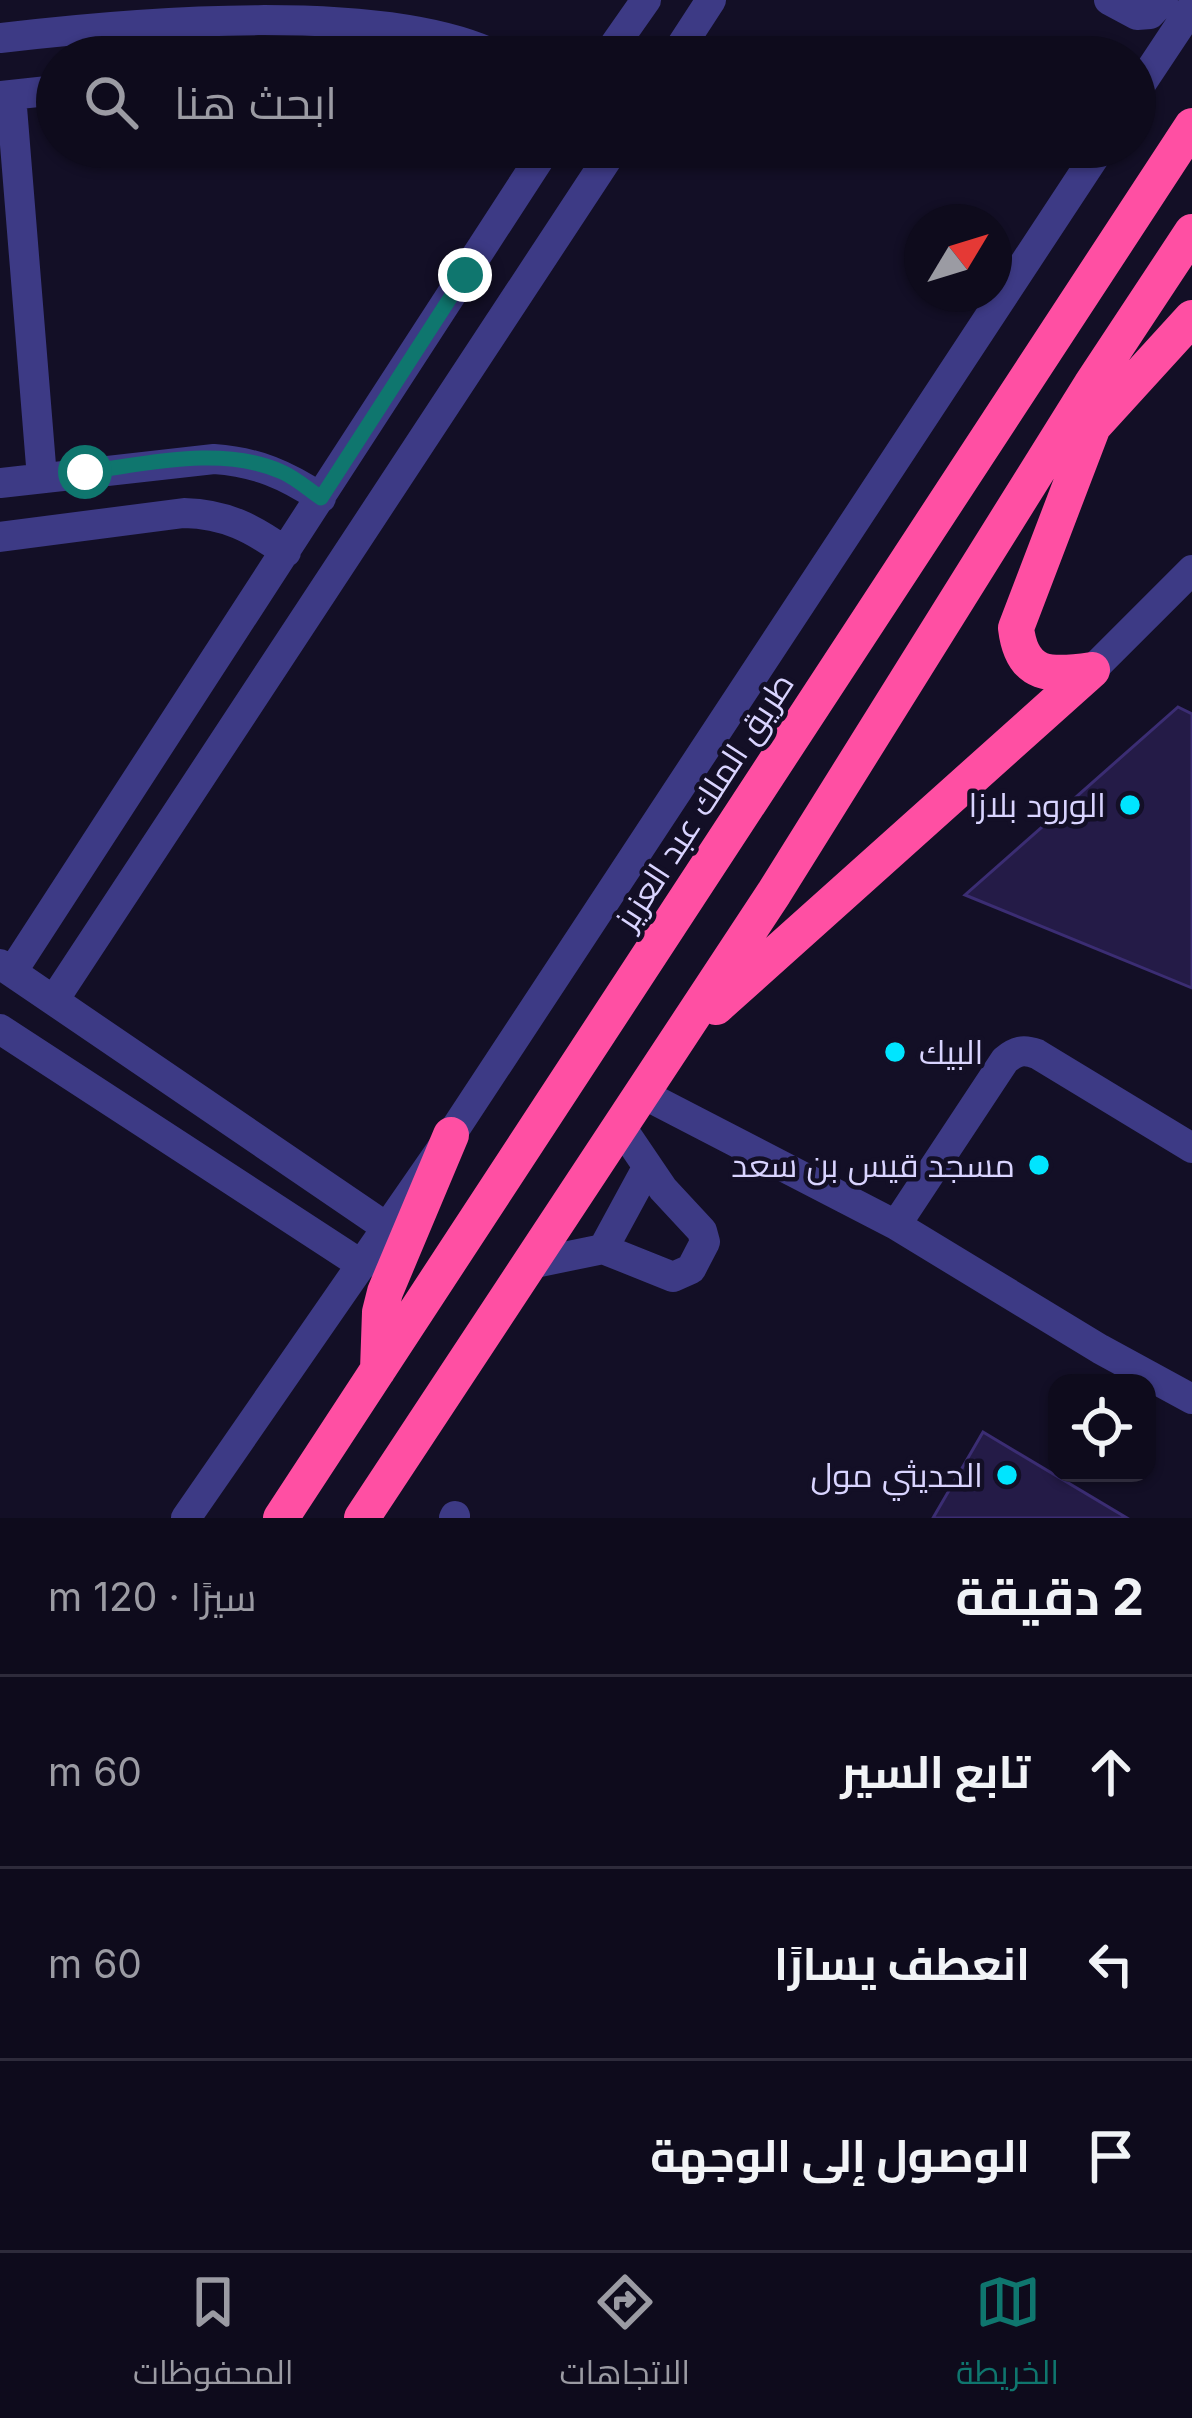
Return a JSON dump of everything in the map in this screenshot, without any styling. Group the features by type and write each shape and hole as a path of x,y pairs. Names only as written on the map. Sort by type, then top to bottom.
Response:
{"highway":[{"name":"طريق الملك عبد العزيز","path":"281,1518 1192,126"},
{"path":"362,1518 678,1041 1192,232"},
{"path":"1012,512 1192,318"},
{"path":"1092,429 1016,628 1018,649 1035,669 1057,675 1092,670"},
{"path":"678,1041 1092,670"},
{"path":"378,1370 385,1292 451,1136"}],"street":[{"path":"621,36 646,0"},
{"path":"688,36 712,0"},
{"path":"1109,0 1137,15 1150,14 1163,0"},
{"path":"0,38 240,5 358,7 393,12 460,36"},
{"path":"1156,61 1192,7"},
{"path":"36,92 6,96 42,478"},
{"path":"386,1227 6,968 286,552 440,314 527,168"},
{"path":"54,1000 601,168"},
{"path":"186,1518 451,1136 1086,168"},
{"path":"440,314 487,342"},
{"path":"0,483 214,459 245,461 282,472 321,498"},
{"path":"0,537 214,513 254,530 286,552"},
{"path":"1092,670 1192,570"},
{"path":"0,1029 362,1265"},
{"path":"896,1225 1005,1060 1015,1052 1037,1054 1187,1133"},
{"path":"643,1094 896,1225 1192,1399"},
{"path":"530,1264 603,1250 673,1277 691,1269 705,1242 702,1231 646,1168 621,1127"},
{"path":"603,1250 646,1168"}],"building":[{"name":"الورود بلازا","path":"1178,707 1192,714 1192,988 965,895"},
{"name":"الحديثي مول","path":"983,1432 1048,1471 1048,1482 1067,1482 1127,1518 933,1518"}],"place":[{"name":"الورود بلازا","path":"1130,805"},
{"name":"البيك","path":"895,1052"},
{"name":"مسجد قيس بن سعد","path":"1039,1165"},
{"name":"الحديثي مول","path":"1007,1475"}],"route":[{"path":"85,472 179,460 245,461 282,472 321,498 465,275"}]}
